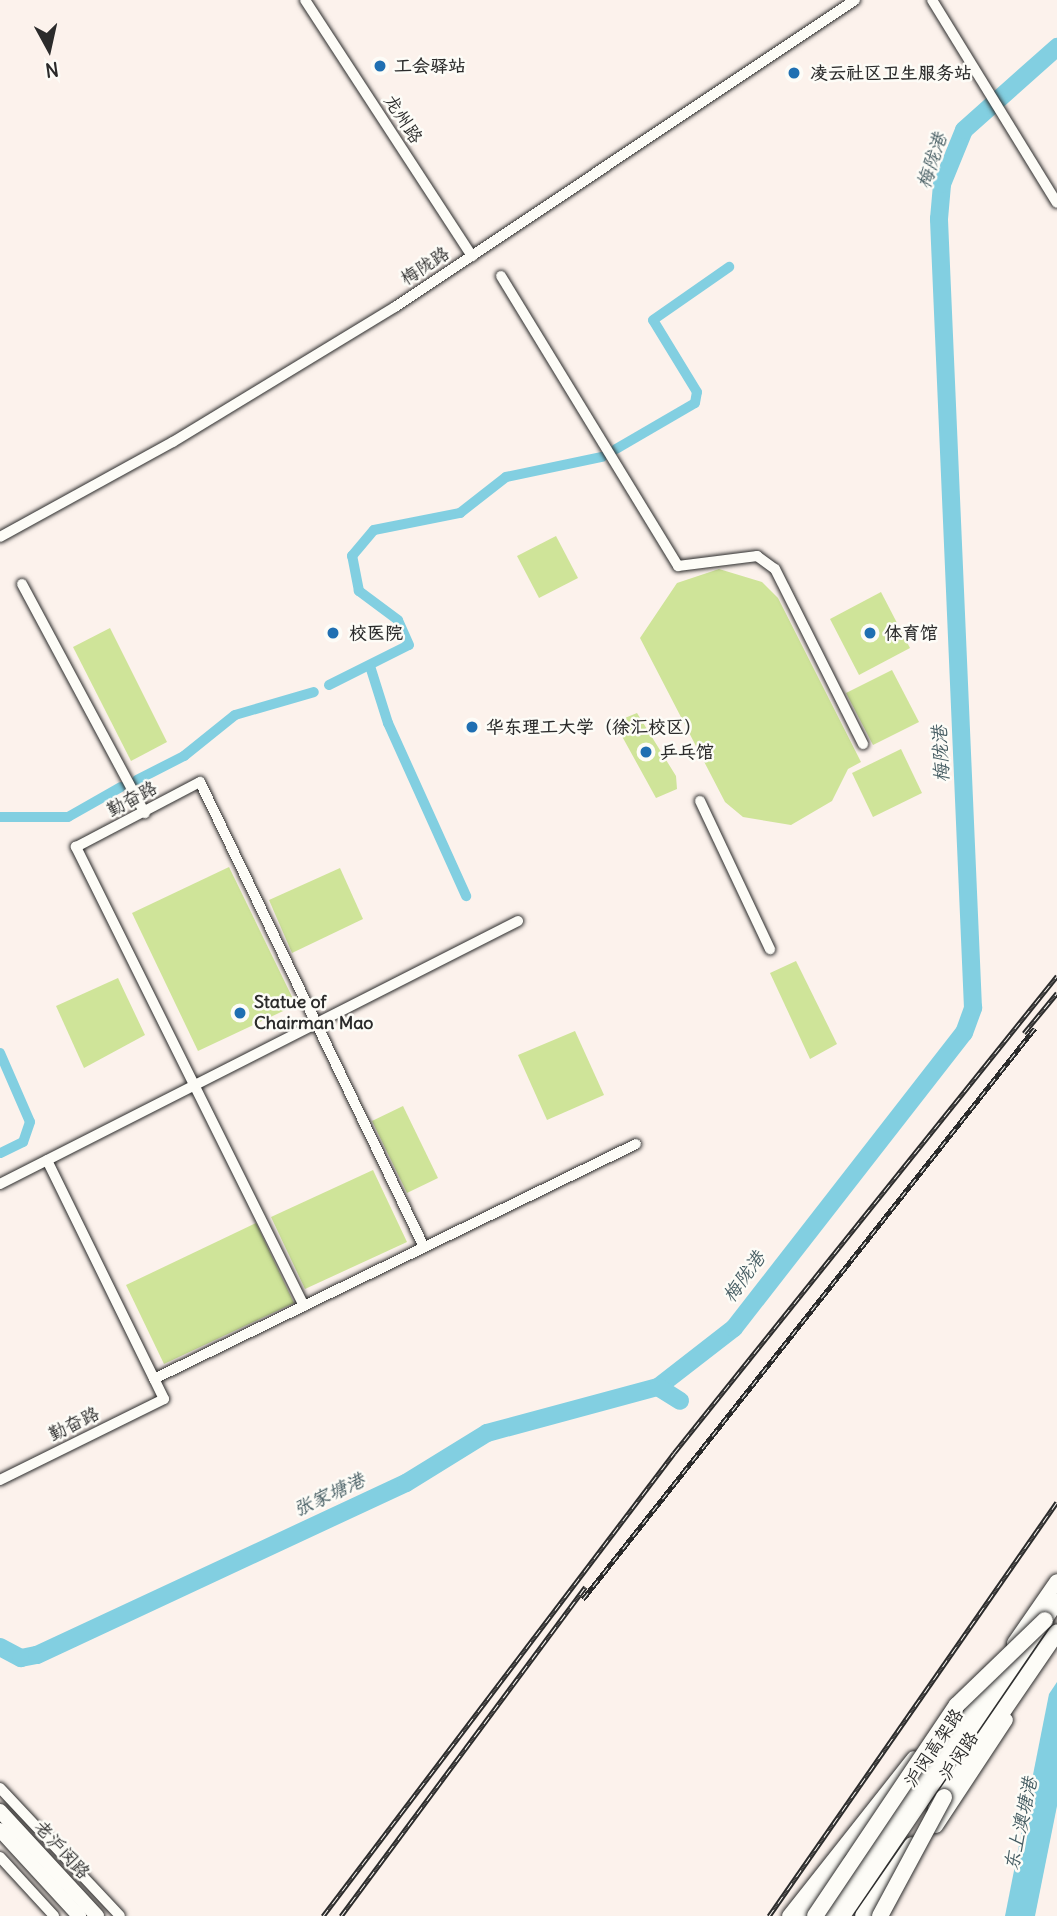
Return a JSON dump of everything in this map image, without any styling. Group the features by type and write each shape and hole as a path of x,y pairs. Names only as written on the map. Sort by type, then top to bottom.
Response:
{"highway":[{"name":"沪闵高架路","path":"842,1916 1057,1599"},
{"path":"815,1916 957,1705 1045,1619"},
{"name":"沪闵高架路","path":"863,1916 1057,1632"},
{"path":"882,1916 944,1797"}],"main road":[{"name":"沪闵路","path":"966,1721 1057,1581"},
{"name":"沪闵路","path":"829,1916 966,1721 1057,1599"},
{"name":"沪闵路","path":"874,1916 1057,1644"},
{"path":"789,1916 957,1705"},
{"name":"老沪闵路","path":"0,1811 97,1916"},
{"name":"老沪闵路","path":"0,1830 79,1916"},
{"name":"沪闵路","path":"803,1916 836,1871 878,1846"},
{"name":"沪闵路","path":"882,1916 894,1889"}],"street":[{"name":"龙州路","path":"305,0 472,257"},
{"name":"梅陇路","path":"0,537 173,442 472,257 855,0"},
{"path":"932,0 1055,196"},
{"path":"501,276 678,566 757,556 775,569 863,744"},
{"path":"22,584 145,813"},
{"name":"勤奋路","path":"304,1306 76,847 200,782 319,1022 424,1247"},
{"path":"700,801 771,949"},
{"path":"0,1184 518,921"},
{"path":"47,1160 154,1379 636,1144"},
{"name":"勤奋路","path":"0,1479 164,1399 154,1379"},
{"path":"0,1788 120,1916"},
{"path":"0,1857 54,1916"}],"green space":[{"path":"556,536 578,578 539,598 517,556"},
{"path":"719,569 762,582 778,598 861,762 848,769 832,801 791,825 743,817 725,802 640,638 677,583"},
{"name":"体育馆","path":"881,592 910,648 859,675 830,619"},
{"path":"110,628 167,742 131,761 73,647"},
{"path":"892,670 919,722 873,745 846,693"},
{"name":"乒乓馆","path":"637,713 676,776 677,789 656,798 618,729 623,727 620,720"},
{"path":"901,749 922,793 873,817 852,773"},
{"path":"229,867 296,1005 198,1051 132,913"},
{"path":"340,868 363,919 292,953 269,900"},
{"path":"796,961 837,1044 810,1059 770,973"},
{"path":"118,978 145,1035 84,1068 56,1006"},
{"path":"575,1031 604,1095 547,1120 518,1055"},
{"path":"403,1106 438,1178 407,1193 372,1121"},
{"path":"373,1170 407,1242 305,1289 271,1217"},
{"path":"256,1223 294,1303 164,1364 126,1285"}],"water":[{"path":"1057,1682 1057,1806 1035,1916 1005,1916 1049,1694"}],"waterway":[{"name":"梅陇港","path":"658,1387 734,1328 964,1033 973,1008 939,219 942,184 964,130 1057,47"},
{"path":"616,449 695,403 697,392 653,320 729,267"},
{"path":"329,685 409,645 398,620 359,591 352,556 374,530 460,513 506,477 602,457"},
{"path":"370,666 388,723 466,896"},
{"path":"137,780 184,756 235,715 314,692"},
{"path":"0,817 68,817 121,787"},
{"path":"0,1053 30,1122 23,1142 0,1153"},
{"name":"张家塘港","path":"0,1647 21,1658 37,1655 406,1483 487,1433 658,1387 680,1401"}],"railway":[{"path":"323,1916 674,1453 1057,976"},
{"path":"1024,1033 1057,993"},
{"path":"583,1599 1035,1028"},
{"path":"769,1916 1057,1502"},
{"path":"341,1916 585,1587"}],"place":[{"name":"工会驿站","path":"380,66"},
{"name":"凌云社区卫生服务站","path":"794,73"},
{"name":"校医院","path":"333,633"},
{"name":"体育馆","path":"870,633"},
{"name":"华东理工大学（徐汇校区）","path":"472,727"},
{"name":"乒乓馆","path":"646,752"},
{"name":"Statue of Chairman Mao","path":"240,1013"}],"water label":[{"name":"东上澳塘港","path":"1021,1824"}]}
